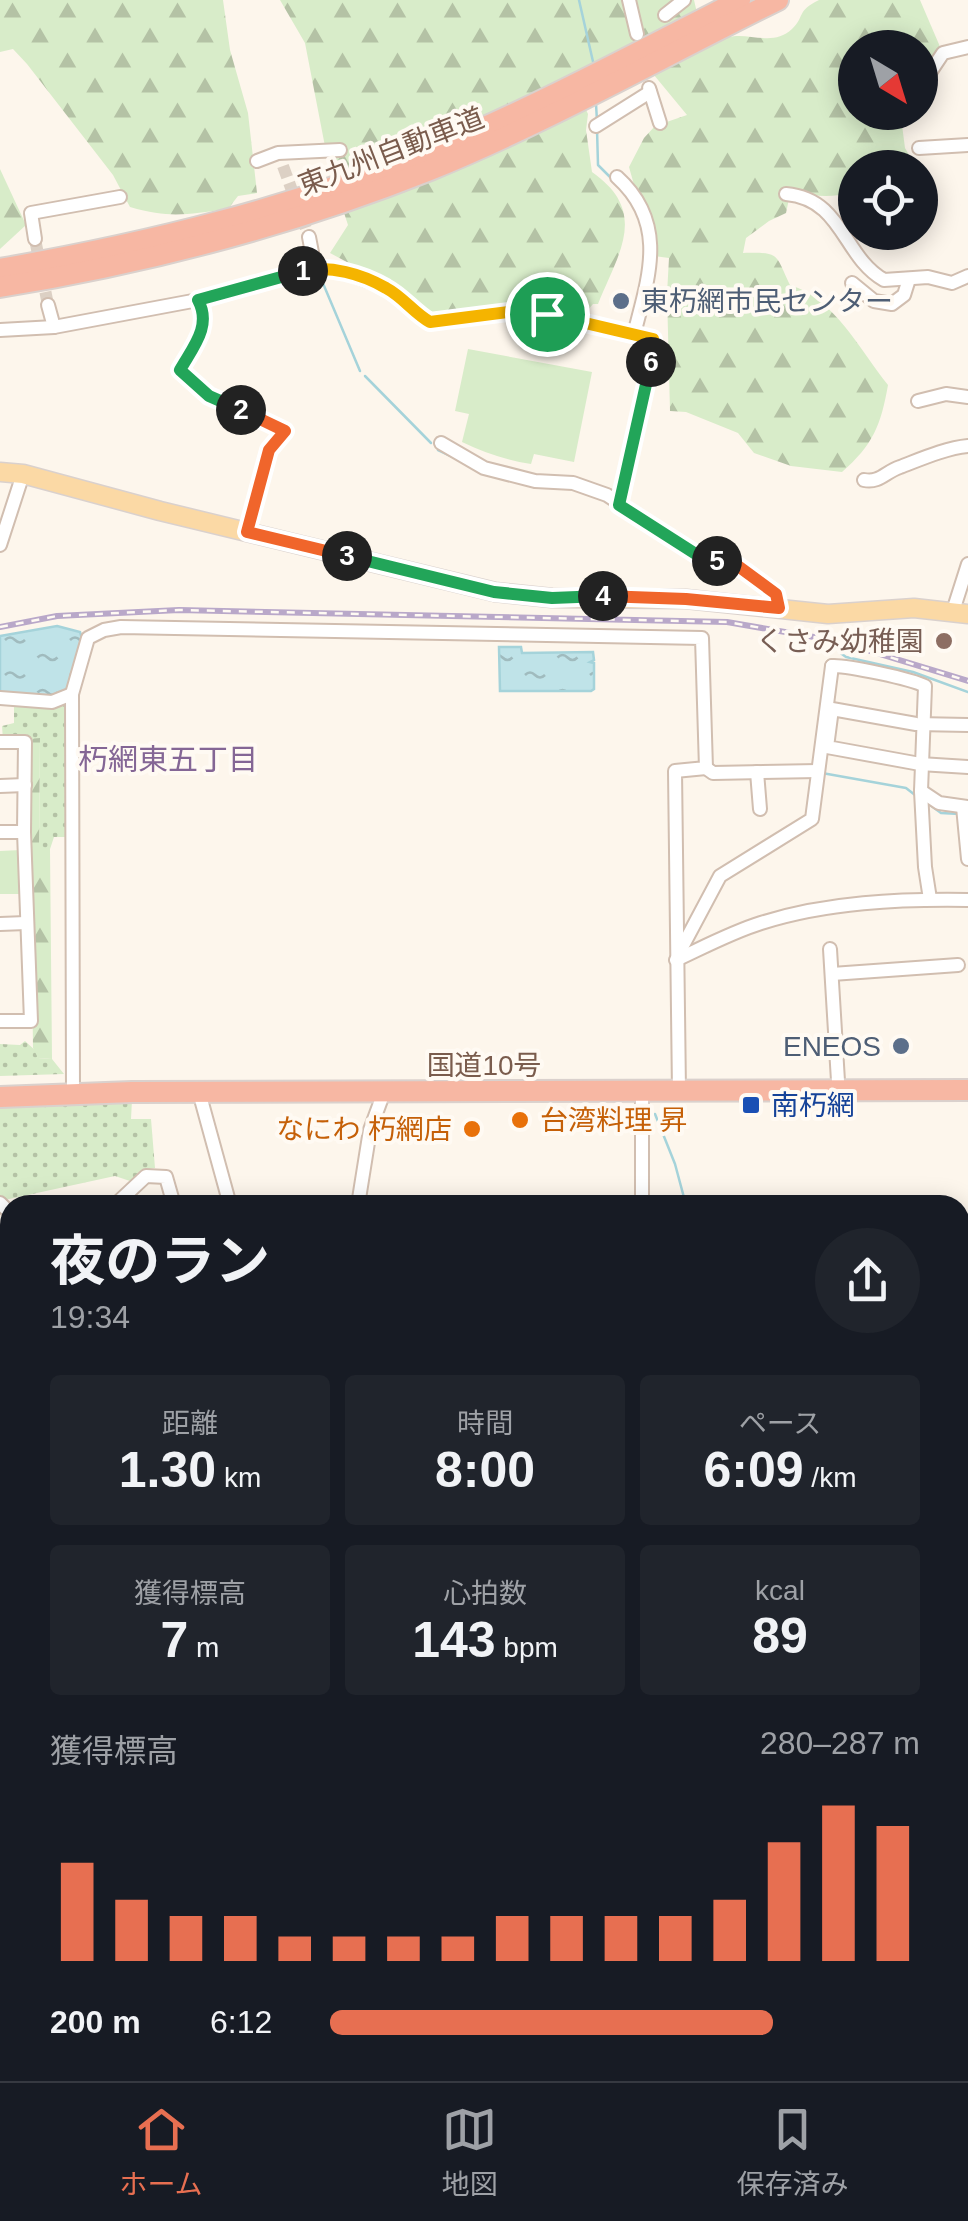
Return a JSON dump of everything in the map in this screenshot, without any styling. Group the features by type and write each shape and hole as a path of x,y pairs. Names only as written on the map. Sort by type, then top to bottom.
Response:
{"highway":[{"name":"東九州自動車道","path":"0,269 160,237 244,216 341,185 511,116 740,0"},
{"name":"東九州自動車道","path":"0,287 153,258 346,202 538,122 778,0"},
{"name":"国道10号","path":"0,1087 384,1092 968,1080"},
{"name":"国道10号","path":"678,1086 968,1090"},
{"name":"国道10号","path":"0,1097 73,1089 642,1087"}],"main road":[{"path":"0,472 23,474 494,592 552,598 686,599 844,614 914,608 960,613"}],"street":[{"path":"628,0 637,34"},
{"path":"665,15 684,0"},
{"path":"938,62 944,54 968,48"},
{"path":"596,126 649,89 660,123"},
{"path":"920,148 968,145"},
{"path":"258,161 340,150"},
{"path":"617,178 639,199 650,239 650,269 634,334"},
{"path":"786,194 820,204 876,276 884,280 928,277 952,283 968,276"},
{"path":"35,239 31,213 120,197"},
{"path":"308,237 315,268"},
{"path":"0,330 54,326 198,300 315,268 336,269 386,288 430,322 524,310 653,339 619,505"},
{"path":"852,283 874,301 892,304 904,295 910,279"},
{"path":"198,300 203,309 203,329 180,370 209,396 285,431 269,450 247,532"},
{"path":"48,304 54,326"},
{"path":"918,401 946,394 968,397"},
{"path":"441,443 484,468 536,481 573,483 607,495 702,558 738,566 776,594 777,608"},
{"path":"864,480 877,481 943,450 968,446"},
{"path":"0,546 23,474"},
{"path":"960,613 968,564"},
{"path":"73,1089 72,694 88,638 121,627 702,638 706,768"},
{"path":"832,666 845,665 923,684 926,690 920,764 930,900"},
{"path":"832,666 827,748 920,764 968,767"},
{"path":"676,960 720,876 812,819 832,666"},
{"path":"0,698 52,702 72,694"},
{"path":"832,710 968,726"},
{"path":"0,742 25,742 31,1021 0,1021"},
{"path":"678,1086 675,770 818,772"},
{"path":"757,772 760,810"},
{"path":"0,786 25,785"},
{"path":"922,796 965,810 968,859"},
{"path":"0,832 24,832"},
{"path":"676,960 761,923 829,908 968,900"},
{"path":"0,924 26,924"},
{"path":"830,949 838,1081"},
{"path":"832,974 958,965"},
{"path":"642,1087 642,1195"},
{"path":"200,1092 225,1195"},
{"path":"360,1195 370,1130 384,1092"},
{"path":"126,1195 146,1176 166,1177 171,1195"}],"green space":[{"path":"0,0 223,0 230,50 248,113 257,193 238,196 228,209 190,214 130,207 113,175 27,64 13,49 0,52"},
{"path":"280,0 694,0 712,37 765,38 785,34 807,7 819,0 920,0 933,30 838,30 838,130 903,130 906,150 838,150 838,195 797,191 789,199 786,213 746,238 743,253 775,257 790,285 833,313 888,385 879,423 861,453 842,472 791,466 754,453 738,433 686,412 670,411 669,258 654,256 629,167 655,126 687,115 649,69 618,56 588,65 572,80 588,114 586,130 592,172 620,202 624,218 620,250 598,304 593,304 580,319 511,303 439,319 399,290 330,253 348,225 329,167 305,43"},
{"path":"0,169 26,225 0,249"},
{"path":"468,349 592,372 574,462 534,454 531,464 496,456 462,442 469,414 455,411"},
{"path":"67,698 67,837 54,837 50,849 39,849 40,739 3,740 2,726 14,723 14,701"},
{"path":"40,738 39,848 50,849 52,1059 38,1058 33,1048 29,739"},
{"path":"21,850 22,894 0,894 0,851"},
{"path":"25,1041 38,1058 52,1059 64,1074 0,1076 0,1044 20,1045"},
{"path":"132,1100 131,1119 151,1119 155,1168 141,1170 130,1181 115,1176 28,1195 0,1195 0,1103"}],"water":[{"path":"57,626 80,632 82,639 67,692 53,698 0,694 0,636"},
{"path":"499,647 521,647 522,653 593,652 594,660 590,662 594,663 594,689 500,691"}],"waterway":[{"path":"579,0 594,66"},
{"path":"596,104 597,121"},
{"path":"597,129 598,165 613,180"},
{"path":"322,281 360,371"},
{"path":"365,376 431,443"},
{"path":"438,450 455,458"},
{"path":"839,652 968,692"},
{"path":"822,773 906,788 915,795"},
{"path":"926,802 941,813 960,814"},
{"path":"655,1114 683,1195"}],"tunnel":[{"path":"283,166 309,237"},
{"path":"35,239 48,305"}],"railway":[{"path":"0,627 57,616 179,610 727,622 837,641 968,681"}],"place":[{"name":"東朽網市民センター","path":"621,301"},
{"name":"くさみ幼稚園","path":"944,641"},
{"name":"ENEOS","path":"901,1046"},
{"name":"南朽網","path":"751,1105"},
{"name":"台湾料理 昇","path":"520,1120"},
{"name":"なにわ 朽網店","path":"472,1129"}],"district":[{"name":"朽網東五丁目","path":"168,760"}],"route":[{"path":"315,268 336,269 386,288 430,322 524,310 547,314 653,339 619,505 702,558 738,566 776,594 779,608 686,599 552,598 494,592 247,532 269,450 285,431 209,396 180,370 203,329 203,309 198,300 315,268"}]}
